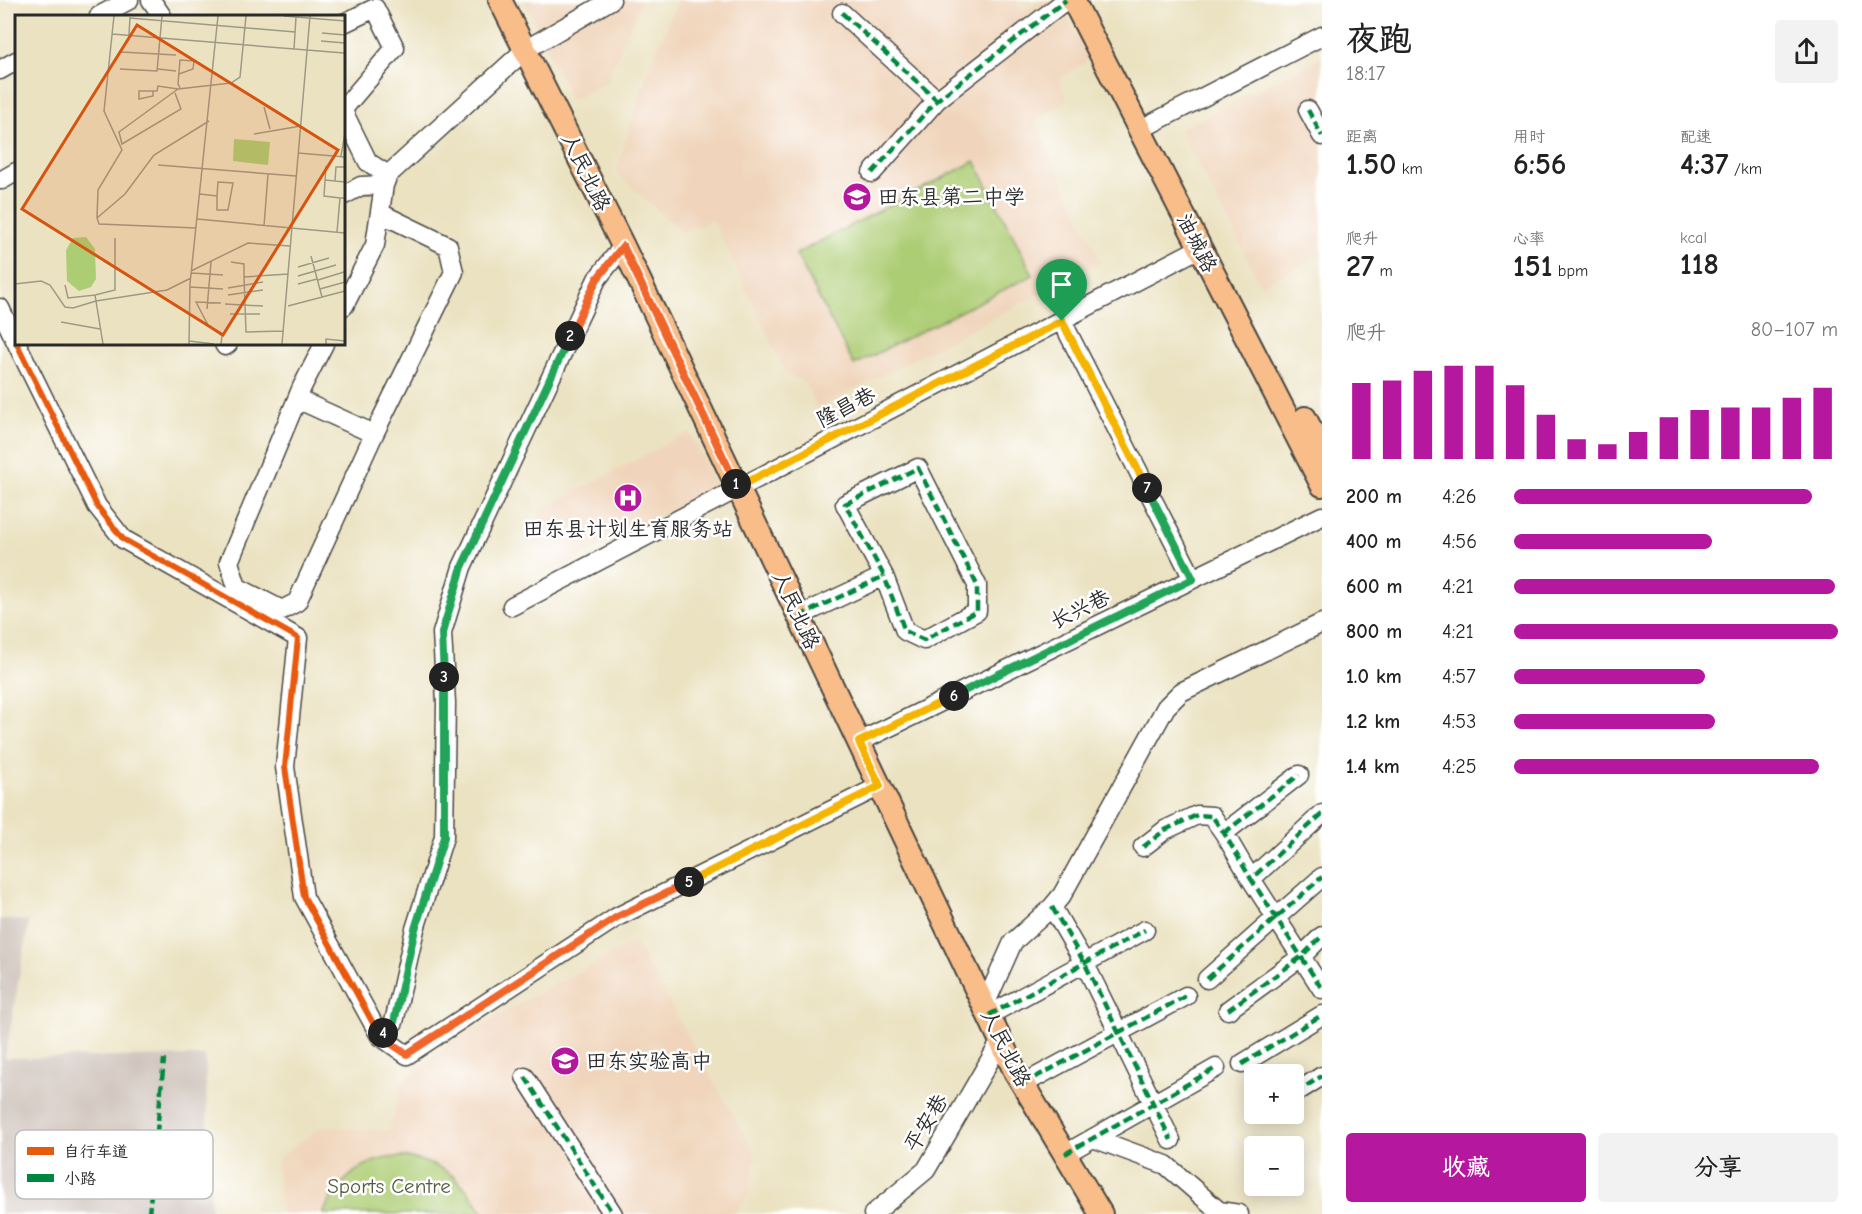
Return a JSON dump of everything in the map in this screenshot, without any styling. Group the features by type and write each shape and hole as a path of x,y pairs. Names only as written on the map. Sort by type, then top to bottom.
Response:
{"main road":[{"name":"人民北路","path":"500,0 623,246 1001,1041 1023,1084 1101,1214"},
{"name":"油城路","path":"1073,0 1146,126 1322,451"},
{"name":"油城路","path":"1090,0 1200,248 1322,486"}],"street":[{"path":"101,15 129,0"},
{"path":"151,0 161,15"},
{"path":"345,194 362,186 386,180 525,50 610,0"},
{"path":"872,173 936,100 1066,0"},
{"path":"345,23 375,8 395,48 345,110"},
{"path":"842,13 936,100"},
{"path":"1146,126 1322,36"},
{"path":"0,70 15,62"},
{"path":"1308,110 1322,136"},
{"path":"345,113 368,162 386,180"},
{"path":"345,304 375,245 386,180"},
{"path":"324,345 297,399 229,562 237,587 282,610 297,602 374,434 454,272 448,246 380,213"},
{"path":"380,1036 394,1022 415,929 444,837 446,703 442,633 462,567 597,279 623,246"},
{"name":"隆昌巷","path":"513,606 1200,248"},
{"path":"0,308 15,339"},
{"path":"1062,321 1193,579"},
{"path":"18,345 97,506 123,539 298,638 285,767 304,897 380,1036 407,1054 617,917 880,786"},
{"path":"297,399 374,434"},
{"path":"918,468 977,585 977,611 924,640 905,631 884,576 845,504 918,468"},
{"name":"长兴巷","path":"859,742 1322,516"},
{"path":"799,616 884,576"},
{"path":"987,1011 1013,942 1062,895 1166,707 1181,692 1322,623"},
{"path":"1224,833 1299,775"},
{"path":"1251,879 1322,814"},
{"path":"1143,847 1165,830 1197,815 1212,816 1322,989"},
{"path":"1207,980 1322,878"},
{"path":"1052,907 1086,964 1171,1140"},
{"path":"987,1011 1086,964 1145,930"},
{"path":"1228,1010 1301,957 1322,936"},
{"path":"1023,1084 1186,996"},
{"path":"1242,1064 1322,1015"},
{"name":"平安巷","path":"873,1214 926,1170 1001,1041"},
{"path":"1065,1154 1216,1068"},
{"path":"1304,1087 1322,1076"},
{"path":"525,1077 613,1214"},
{"path":"1093,1138 1166,1165 1219,1211 1239,1214"}],"shaded area":[{"path":"524,0 641,0 606,83 571,100"},
{"name":"田东县第二中学","path":"678,0 1016,0 1022,12 1044,0 1058,0 1090,59 1059,80 1067,100 1035,122 1101,262 817,409 806,383 787,375 713,220 682,232 616,173 646,76"},
{"path":"1322,57 1322,255 1261,285 1180,129"},
{"name":"田东县计划生育服务站","path":"689,432 718,486 551,572 532,538 539,511"},
{"path":"0,919 29,921 5,1058 205,1056 208,1130 15,1130 15,1199 210,1199 211,1214 0,1214"},
{"name":"田东实验高中","path":"635,942 755,1154 750,1192 735,1214 281,1214 276,1160 321,1127 389,1131 402,1083 454,1039"}],"green space":[{"path":"975,161 1033,275 854,365 796,254"},
{"name":"Sports Centre","path":"406,1157 433,1165 452,1175 468,1191 484,1214 323,1214 333,1195 354,1172 373,1162"}],"marked path":[{"path":"872,173 937,100 1066,0"},
{"path":"842,13 937,100"},
{"path":"1308,110 1322,136"},
{"path":"799,616 884,576 845,504 918,468 977,585 977,611 924,640 905,631 884,576"},
{"path":"1224,833 1299,775"},
{"path":"1322,814 1251,879 1322,989"},
{"path":"1143,847 1165,830 1197,815 1212,816 1251,879"},
{"path":"1207,979 1322,877"},
{"path":"1052,907 1085,964 1171,1140"},
{"path":"989,1015 1145,930"},
{"path":"1228,1010 1301,957 1322,936"},
{"path":"1023,1084 1186,996"},
{"path":"1242,1064 1322,1015"},
{"path":"157,1130 164,1059"},
{"path":"1065,1154 1216,1068"},
{"path":"1304,1087 1322,1076"},
{"path":"525,1077 613,1214"},
{"path":"149,1214 150,1199"}],"cycle path":[{"path":"380,1036 394,1022 415,929 444,837 446,703 442,633 462,567 597,279 623,246"},
{"path":"17,345 97,506 123,539 298,638 285,767 304,897 380,1036 407,1055 617,917 880,786"}],"place":[{"name":"田东县第二中学","path":"857,197"},
{"name":"田东县计划生育服务站","path":"628,498"},
{"name":"田东实验高中","path":"565,1061"}],"route":[{"path":"623,246 738,487 1062,321 1193,579 859,742 880,786 617,917 407,1054 380,1036 394,1022 415,929 444,837 446,703 442,633 462,567 597,279 623,246"}]}
